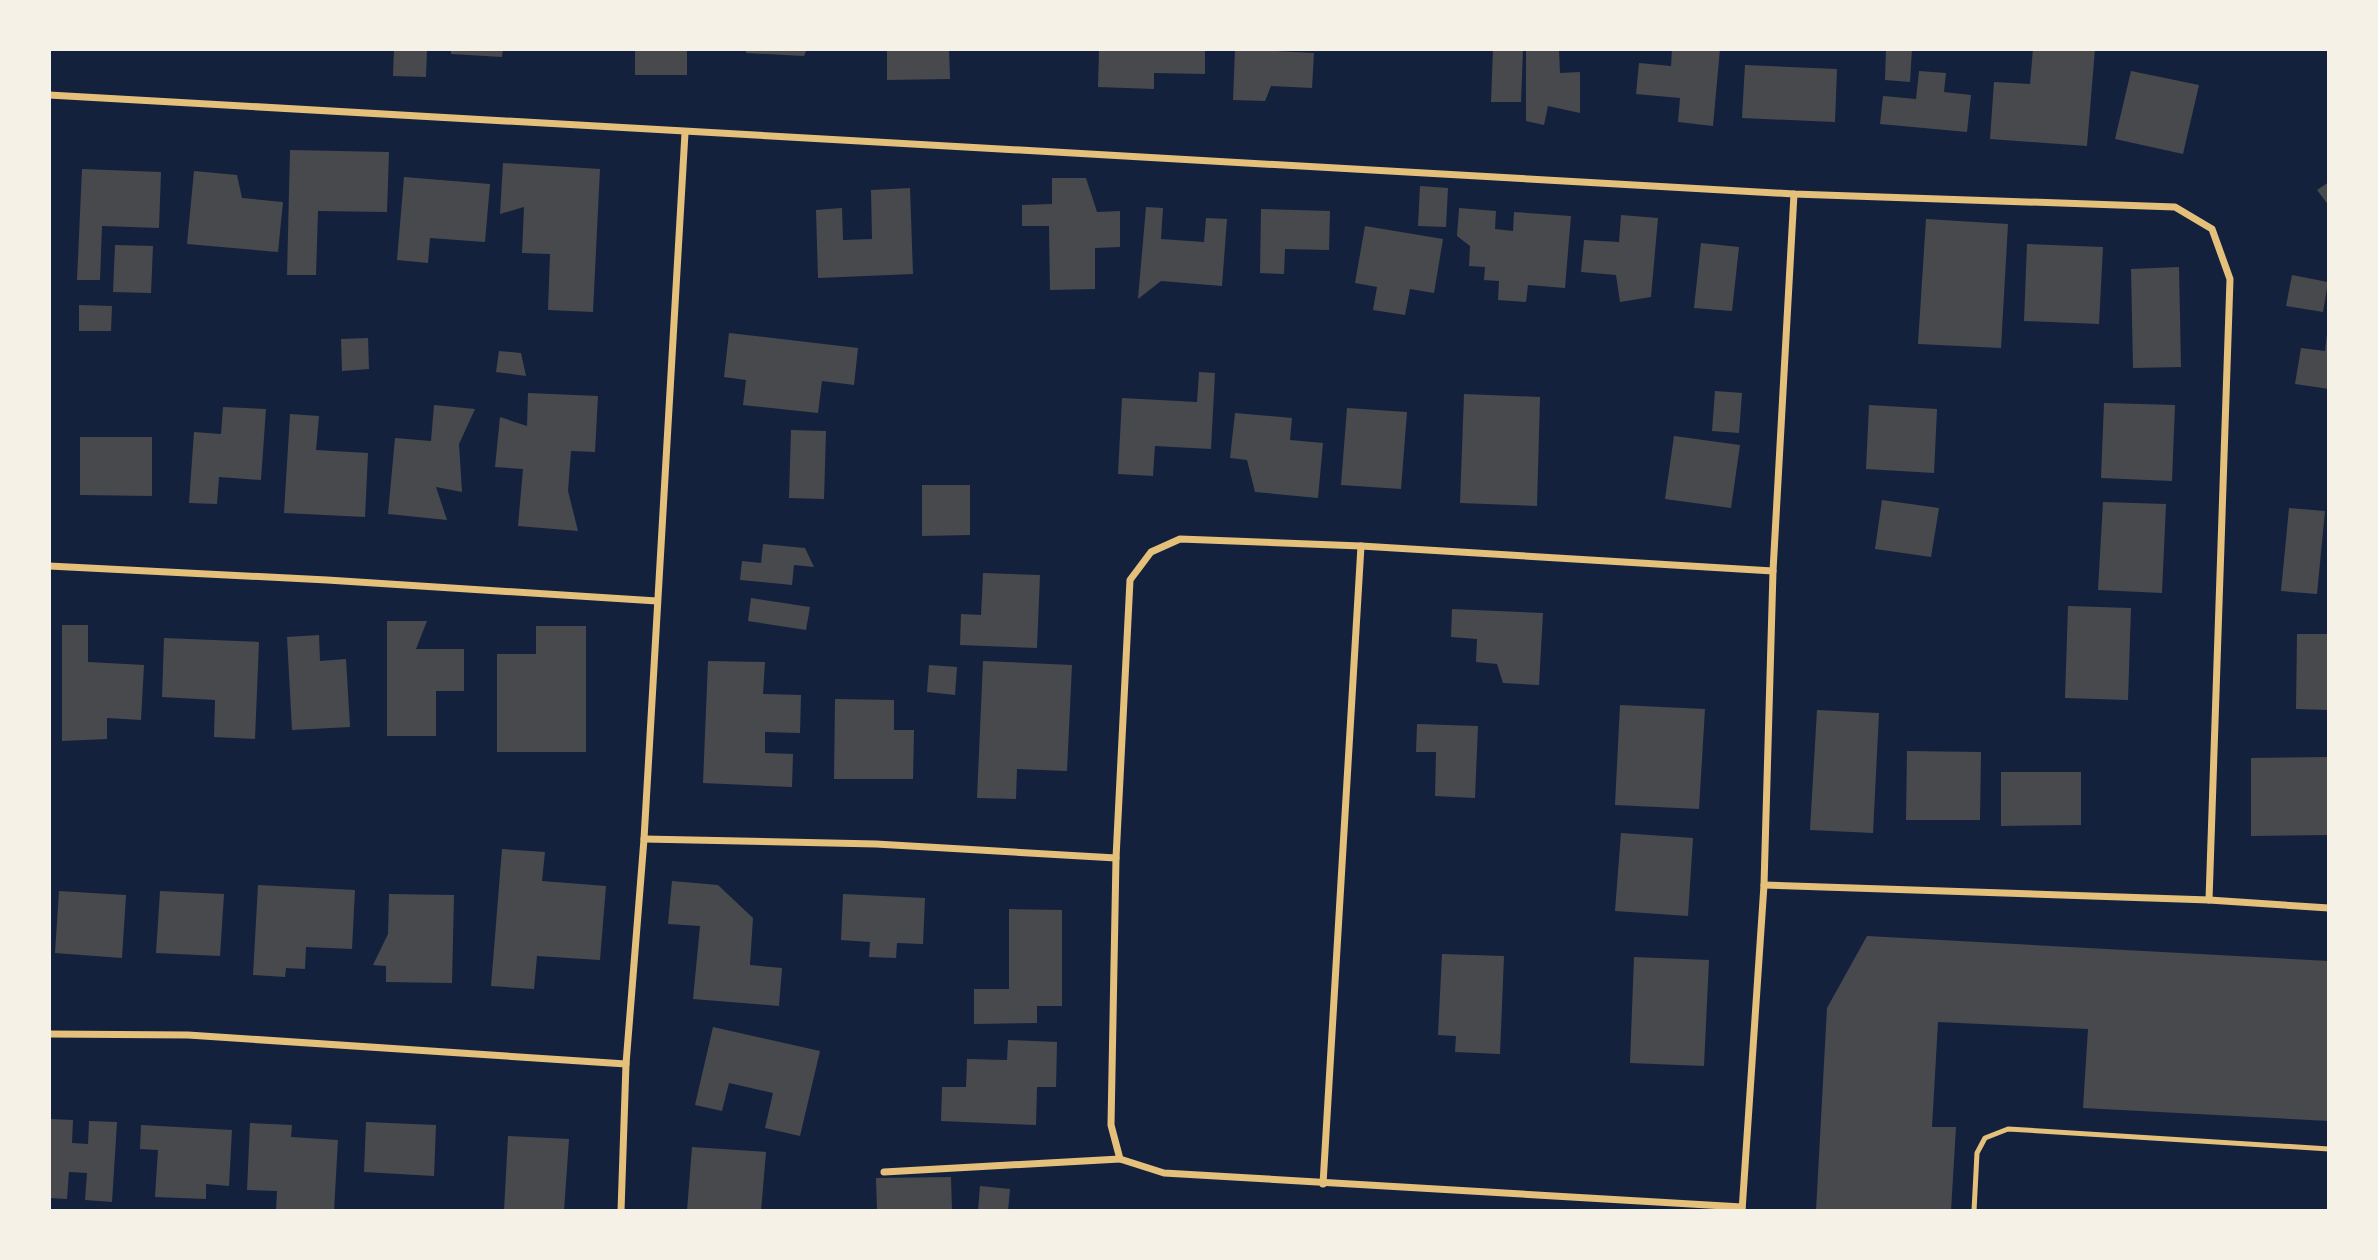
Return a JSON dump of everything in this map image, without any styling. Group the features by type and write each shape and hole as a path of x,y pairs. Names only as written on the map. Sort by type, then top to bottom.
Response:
{"street":[{"path":"49,95 1794,194 2175,207 2212,229 2230,279 2209,900"},
{"path":"621,1211 626,1064 644,839 685,133"},
{"path":"884,1172 1120,1159 1164,1173 1742,1209 1764,884 1773,571 1794,194"},
{"path":"1120,1159 1111,1125 1116,858 1130,580 1151,552 1180,539 1773,571"},
{"path":"1323,1184 1361,547"},
{"path":"49,566 657,601"},
{"path":"644,839 876,844 1116,858"},
{"path":"1764,884 2209,900 2329,908"},
{"path":"49,1034 188,1035 626,1064"}],"lane":[{"path":"1974,1211 1977,1153 1984,1138 2008,1129 2329,1149"}],"building":[{"path":"394,49 427,49 426,77 393,76"},
{"path":"451,49 503,49 502,57 451,54"},
{"path":"635,49 687,49 687,75 635,75"},
{"path":"746,49 807,49 804,56 746,53"},
{"path":"887,49 949,49 950,79 887,80"},
{"path":"1099,49 1205,49 1205,74 1154,73 1154,89 1098,87"},
{"path":"1235,49 1314,53 1312,88 1271,86 1265,101 1233,100"},
{"path":"1493,49 1523,49 1521,102 1491,102"},
{"path":"1526,49 1559,49 1560,73 1580,72 1580,113 1548,106 1544,125 1526,121"},
{"path":"1672,49 1720,49 1713,126 1678,122 1680,98 1636,94 1639,63 1671,66"},
{"path":"1886,49 1912,49 1910,82 1885,80"},
{"path":"2033,49 2095,49 2087,146 1990,139 1994,82 2030,84"},
{"path":"1745,65 1837,69 1835,122 1742,118"},
{"path":"1919,71 1946,73 1944,92 1971,95 1967,132 1880,124 1883,96 1916,99"},
{"path":"2131,71 2199,85 2183,154 2115,139"},
{"path":"290,150 389,152 387,212 318,211 316,275 287,275"},
{"path":"503,163 600,169 593,312 548,310 550,254 522,253 524,207 500,214"},
{"path":"82,169 161,172 159,228 102,226 100,280 77,280"},
{"path":"194,171 237,175 242,198 283,202 278,252 187,244"},
{"path":"404,177 490,184 485,242 430,238 428,263 397,260"},
{"path":"1052,178 1086,178 1097,212 1120,211 1120,247 1095,248 1095,289 1050,290 1049,226 1022,226 1022,205 1052,204"},
{"path":"2329,182 2329,206 2317,190"},
{"path":"1420,186 1448,188 1446,227 1418,226"},
{"path":"910,188 913,274 818,278 816,210 842,208 843,240 872,239 871,190"},
{"path":"1146,207 1163,208 1161,239 1204,242 1206,218 1227,219 1222,286 1161,281 1138,299"},
{"path":"1459,208 1496,211 1495,229 1513,231 1514,212 1571,216 1565,288 1528,285 1526,302 1498,300 1499,281 1484,280 1485,267 1469,266 1470,246 1457,236"},
{"path":"1261,209 1330,211 1329,250 1285,249 1284,274 1260,273"},
{"path":"1621,215 1658,218 1651,297 1620,302 1616,275 1581,272 1584,240 1619,242"},
{"path":"1926,219 2008,224 2001,348 1918,344"},
{"path":"1365,226 1443,239 1434,293 1410,289 1405,315 1373,310 1377,287 1355,283"},
{"path":"1701,243 1739,247 1732,311 1694,308"},
{"path":"2027,244 2103,247 2099,324 2024,321"},
{"path":"115,245 153,246 151,293 113,292"},
{"path":"2179,267 2181,367 2133,368 2131,269"},
{"path":"2292,275 2328,282 2323,312 2286,306"},
{"path":"79,305 112,306 111,331 79,331"},
{"path":"729,333 858,348 854,385 822,381 818,413 743,405 746,380 724,377"},
{"path":"2327,334 2329,389 2295,384 2301,348 2325,351"},
{"path":"368,338 369,369 342,371 341,339"},
{"path":"499,351 521,353 526,376 496,372"},
{"path":"1199,372 1215,373 1211,449 1155,446 1153,476 1118,474 1122,398 1197,402"},
{"path":"1715,391 1742,393 1739,433 1712,431"},
{"path":"528,393 598,396 595,452 571,451 568,491 578,531 518,526 523,469 495,467 500,417 527,426"},
{"path":"1464,394 1540,397 1537,506 1460,503"},
{"path":"2104,403 2175,405 2172,481 2101,478"},
{"path":"434,405 475,409 459,444 462,492 436,487 447,520 388,514 395,438 431,441"},
{"path":"1869,405 1937,409 1934,473 1866,469"},
{"path":"223,407 266,409 261,480 219,477 217,504 189,503 194,432 221,434"},
{"path":"1347,408 1407,412 1401,489 1341,485"},
{"path":"1235,413 1292,418 1290,440 1323,443 1318,498 1255,492 1247,460 1230,458"},
{"path":"290,414 319,416 316,450 368,453 365,517 284,513"},
{"path":"791,430 826,431 824,499 789,498"},
{"path":"1674,436 1740,445 1731,508 1665,499"},
{"path":"80,437 152,437 152,496 80,495"},
{"path":"922,485 970,485 970,535 922,536"},
{"path":"1882,500 1939,508 1931,557 1875,549"},
{"path":"2103,502 2166,504 2162,593 2098,590"},
{"path":"2289,508 2325,511 2317,594 2281,591"},
{"path":"763,544 805,548 814,567 794,565 792,585 740,580 742,561 761,563"},
{"path":"983,573 1040,575 1037,648 960,645 961,614 981,615"},
{"path":"751,598 810,607 806,630 748,621"},
{"path":"2068,606 2131,608 2128,700 2065,698"},
{"path":"1452,609 1543,613 1539,685 1503,683 1497,664 1476,662 1477,639 1451,637"},
{"path":"387,621 427,621 416,649 464,649 464,691 436,691 436,736 387,736"},
{"path":"62,625 88,625 88,662 144,665 141,720 107,718 107,739 62,741"},
{"path":"536,626 586,626 586,752 497,752 497,654 536,654"},
{"path":"2297,634 2329,634 2329,710 2296,709"},
{"path":"319,635 320,661 346,659 350,727 292,730 287,637"},
{"path":"164,638 259,642 255,739 214,737 215,700 162,697"},
{"path":"708,661 765,662 763,694 801,695 800,733 765,732 765,753 793,754 792,787 703,783"},
{"path":"983,661 1072,665 1067,771 1017,769 1016,799 977,798"},
{"path":"929,665 957,667 955,695 927,692"},
{"path":"835,699 894,700 894,730 914,730 913,779 834,779"},
{"path":"1620,705 1705,709 1699,809 1615,805"},
{"path":"1817,710 1879,713 1873,833 1810,830"},
{"path":"1417,724 1478,726 1475,798 1435,796 1436,752 1416,752"},
{"path":"1907,751 1981,752 1980,820 1906,820"},
{"path":"2329,757 2329,835 2251,836 2251,758"},
{"path":"2001,772 2081,772 2081,825 2001,826"},
{"path":"1621,833 1693,838 1688,916 1615,911"},
{"path":"502,849 545,852 542,881 606,886 600,960 537,956 534,989 491,986"},
{"path":"672,881 718,885 753,918 750,965 782,968 779,1006 693,999 700,926 668,924"},
{"path":"258,885 355,890 352,949 306,947 305,969 286,968 285,977 253,975"},
{"path":"59,891 126,895 122,958 55,953"},
{"path":"160,891 224,894 220,956 156,953"},
{"path":"389,894 454,895 452,983 386,982 386,966 373,965 388,934"},
{"path":"843,894 925,898 923,944 897,943 896,958 869,957 870,942 841,940"},
{"path":"1009,909 1062,910 1062,1006 1037,1006 1037,1023 974,1024 974,989 1009,989"},
{"path":"1867,936 2329,961 2329,1121 2083,1108 2088,1029 1938,1022 1932,1127 1956,1127 1951,1211 1816,1211 1827,1008"},
{"path":"1442,954 1504,956 1500,1054 1455,1052 1456,1036 1438,1035"},
{"path":"1634,957 1709,960 1704,1066 1630,1063"},
{"path":"713,1027 820,1051 800,1136 765,1128 773,1093 729,1083 722,1111 695,1105"},
{"path":"1008,1040 1057,1042 1056,1087 1037,1087 1036,1125 941,1121 942,1087 966,1087 967,1059 1007,1060"},
{"path":"49,1119 73,1120 72,1143 88,1144 89,1121 117,1122 112,1202 85,1200 87,1173 69,1172 67,1199 49,1198"},
{"path":"366,1122 436,1125 434,1176 364,1172"},
{"path":"250,1123 292,1125 291,1137 338,1140 334,1211 276,1211 277,1191 247,1190"},
{"path":"141,1125 232,1130 229,1186 206,1184 206,1199 155,1197 158,1150 140,1149"},
{"path":"508,1136 569,1139 564,1211 504,1211"},
{"path":"692,1147 766,1152 761,1211 687,1211"},
{"path":"951,1177 952,1211 877,1211 876,1178"},
{"path":"980,1186 1010,1189 1008,1211 978,1211"}]}
